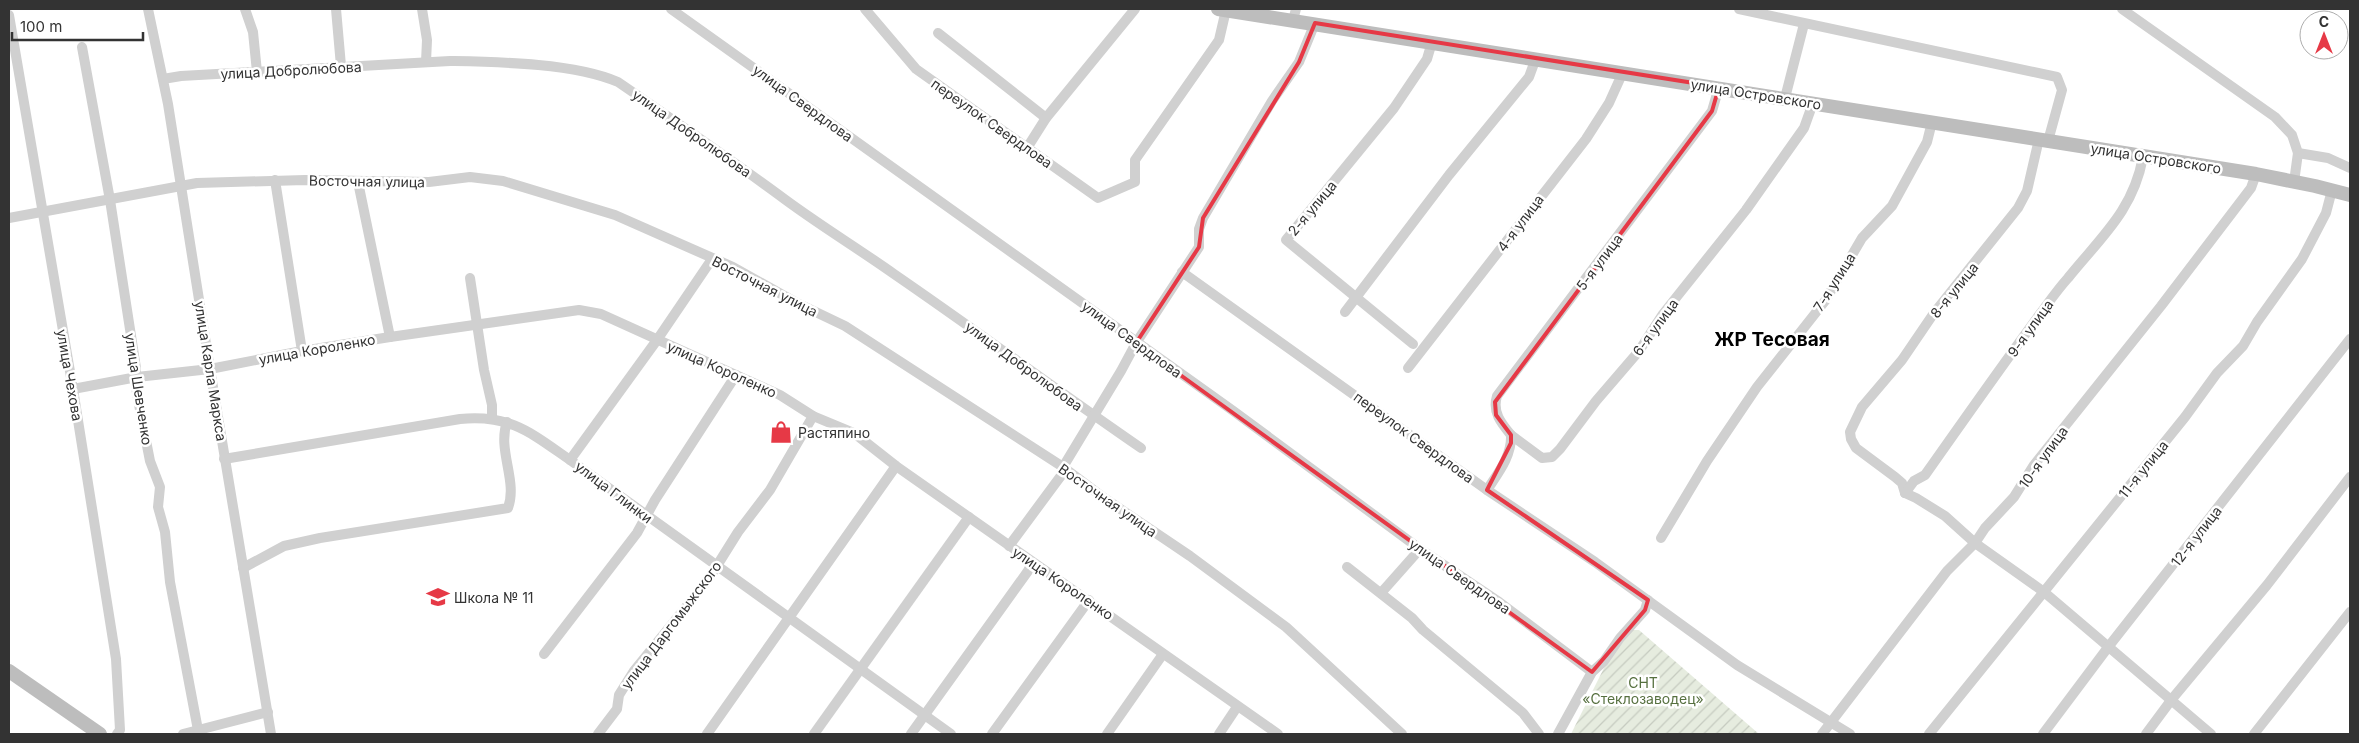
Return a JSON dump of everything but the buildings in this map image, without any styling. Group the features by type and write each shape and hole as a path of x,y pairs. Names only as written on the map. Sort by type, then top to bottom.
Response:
{"street":[{"name":"улица Карла Маркса","path":"148,9 163,79 181,184 224,459 271,734"},
{"path":"336,9 341,66"},
{"path":"422,9 427,40 426,62"},
{"name":"улица Свердлова","path":"670,9 1232,410 1420,549 1499,602 1592,672"},
{"name":"переулок Свердлова","path":"865,9 916,69 1098,198 1135,182 1135,160 1219,40 1222,9"},
{"path":"1027,148 1046,118 1135,9"},
{"name":"улица Островского","path":"1222,9 1294,14 1315,23 2256,174 2350,195"},
{"path":"1739,9 1804,24 1786,98"},
{"path":"2122,9 2275,117 2292,135 2298,153 2294,182"},
{"path":"245,10 252,32 257,72"},
{"name":"улица Чехова","path":"9,15 41,211 73,389 116,659 120,730 117,734"},
{"path":"1009,546 1064,468 1092,416 1116,380 1136,343 1198,247 1199,229 1212,201 1252,134 1299,62 1315,23"},
{"name":"8-я улица","path":"1804,24 2057,77 2062,90 2027,191 2018,208 1934,313 1902,360 1862,406 1850,432 1856,448 1902,483 1905,493"},
{"path":"938,33 1046,118"},
{"name":"2-я улица","path":"1413,344 1286,240 1394,108 1427,59 1432,42"},
{"name":"улица Шевченко","path":"82,47 110,200 137,377 137,395 150,462 160,488 158,507 165,532 172,592 198,730"},
{"path":"1345,312 1448,175 1529,77 1536,58"},
{"name":"улица Добролюбова","path":"163,79 341,66 426,62 489,62 571,70 598,75 618,82 945,309 1092,416 1141,448"},
{"name":"4-я улица","path":"1408,368 1586,139 1609,103 1623,72"},
{"name":"5-я улица","path":"1511,435 1496,415 1495,402 1497,396 1712,111 1719,87"},
{"name":"6-я улица","path":"1511,435 1542,458 1552,457 1560,450 1596,400 1639,351 1663,314 1746,210 1804,128 1813,103"},
{"name":"7-я улица","path":"1662,538 1707,461 1757,387 1825,301 1862,238 1892,206 1927,142 1932,122"},
{"path":"2298,153 2328,158 2350,168"},
{"name":"9-я улица","path":"1905,493 1914,481 1924,475 2039,316 2119,216 2133,192 2142,157"},
{"name":"10-я улица","path":"1822,734 1947,571 1975,543 1985,528 2014,497 2034,465 2168,299 2251,188 2256,174"},
{"name":"Восточная улица","path":"9,218 110,200 181,184 275,180 429,182 470,177 503,181 614,215 740,271 799,304 845,326 1064,468 1139,523 1190,556 1286,627 1402,734"},
{"path":"275,180 302,351"},
{"path":"358,182 390,337"},
{"name":"11-я улица","path":"1929,734 2185,417 2217,373 2243,346 2257,322 2302,259 2326,213 2332,190"},
{"path":"570,460 657,340 712,259"},
{"name":"переулок Свердлова","path":"1182,272 1488,490 1648,600 1736,665 1850,734"},
{"path":"470,278 484,370 492,405 492,418"},
{"name":"улица Короленко","path":"73,389 137,377 210,369 302,351 390,337 579,310 601,314 780,395 813,416 854,433 896,466 1032,562 1043,567 1237,707 1278,734"},
{"name":"12-я улица","path":"2043,734 2108,646 2350,339"},
{"path":"544,654 647,517 654,500 736,375"},
{"name":"улица Даргомыжского","path":"598,734 617,709 619,695 634,671 708,580 716,565 770,490 813,416"},
{"name":"улица Глинки","path":"224,459 460,418 492,418 507,422 534,435 570,460 951,734"},
{"path":"243,568 284,546 320,538 508,508 510,494 503,436 507,422"},
{"path":"1488,490 1507,458 1511,435"},
{"path":"707,734 896,466"},
{"path":"2146,734 2172,699 2267,585 2350,477"},
{"path":"1905,493 1932,507 1975,543 2044,592 2211,734"},
{"path":"814,734 859,668 969,517"},
{"path":"1381,593 1420,549"},
{"path":"912,734 924,714 1028,571 1032,562"},
{"path":"1347,567 1381,593 1523,713 1538,734"},
{"path":"992,734 1089,600"},
{"path":"1558,734 1592,672 1604,661 1620,638 1645,610 1648,600"},
{"path":"2254,734 2350,612"},
{"path":"1107,734 1163,654"},
{"path":"9,671 100,734"},
{"path":"1218,734 1237,707"},
{"path":"183,734 268,712"}],"highlighted area":[{"path":"1315,23 1719,87 1712,111 1495,402 1496,415 1511,435 1511,443 1487,490 1648,600 1645,610 1592,672 1136,343 1199,247 1203,218 1299,62"}],"green space":[{"name":"СНТ «Стеклозаводец»","path":"1623,630 1639,630 1759,734 1571,734"}],"place":[{"name":"Растяпино","path":"781,432"},
{"name":"Школа № 11","path":"438,597"}],"district":[{"name":"ЖР Тесовая","path":"1772,339"}]}
